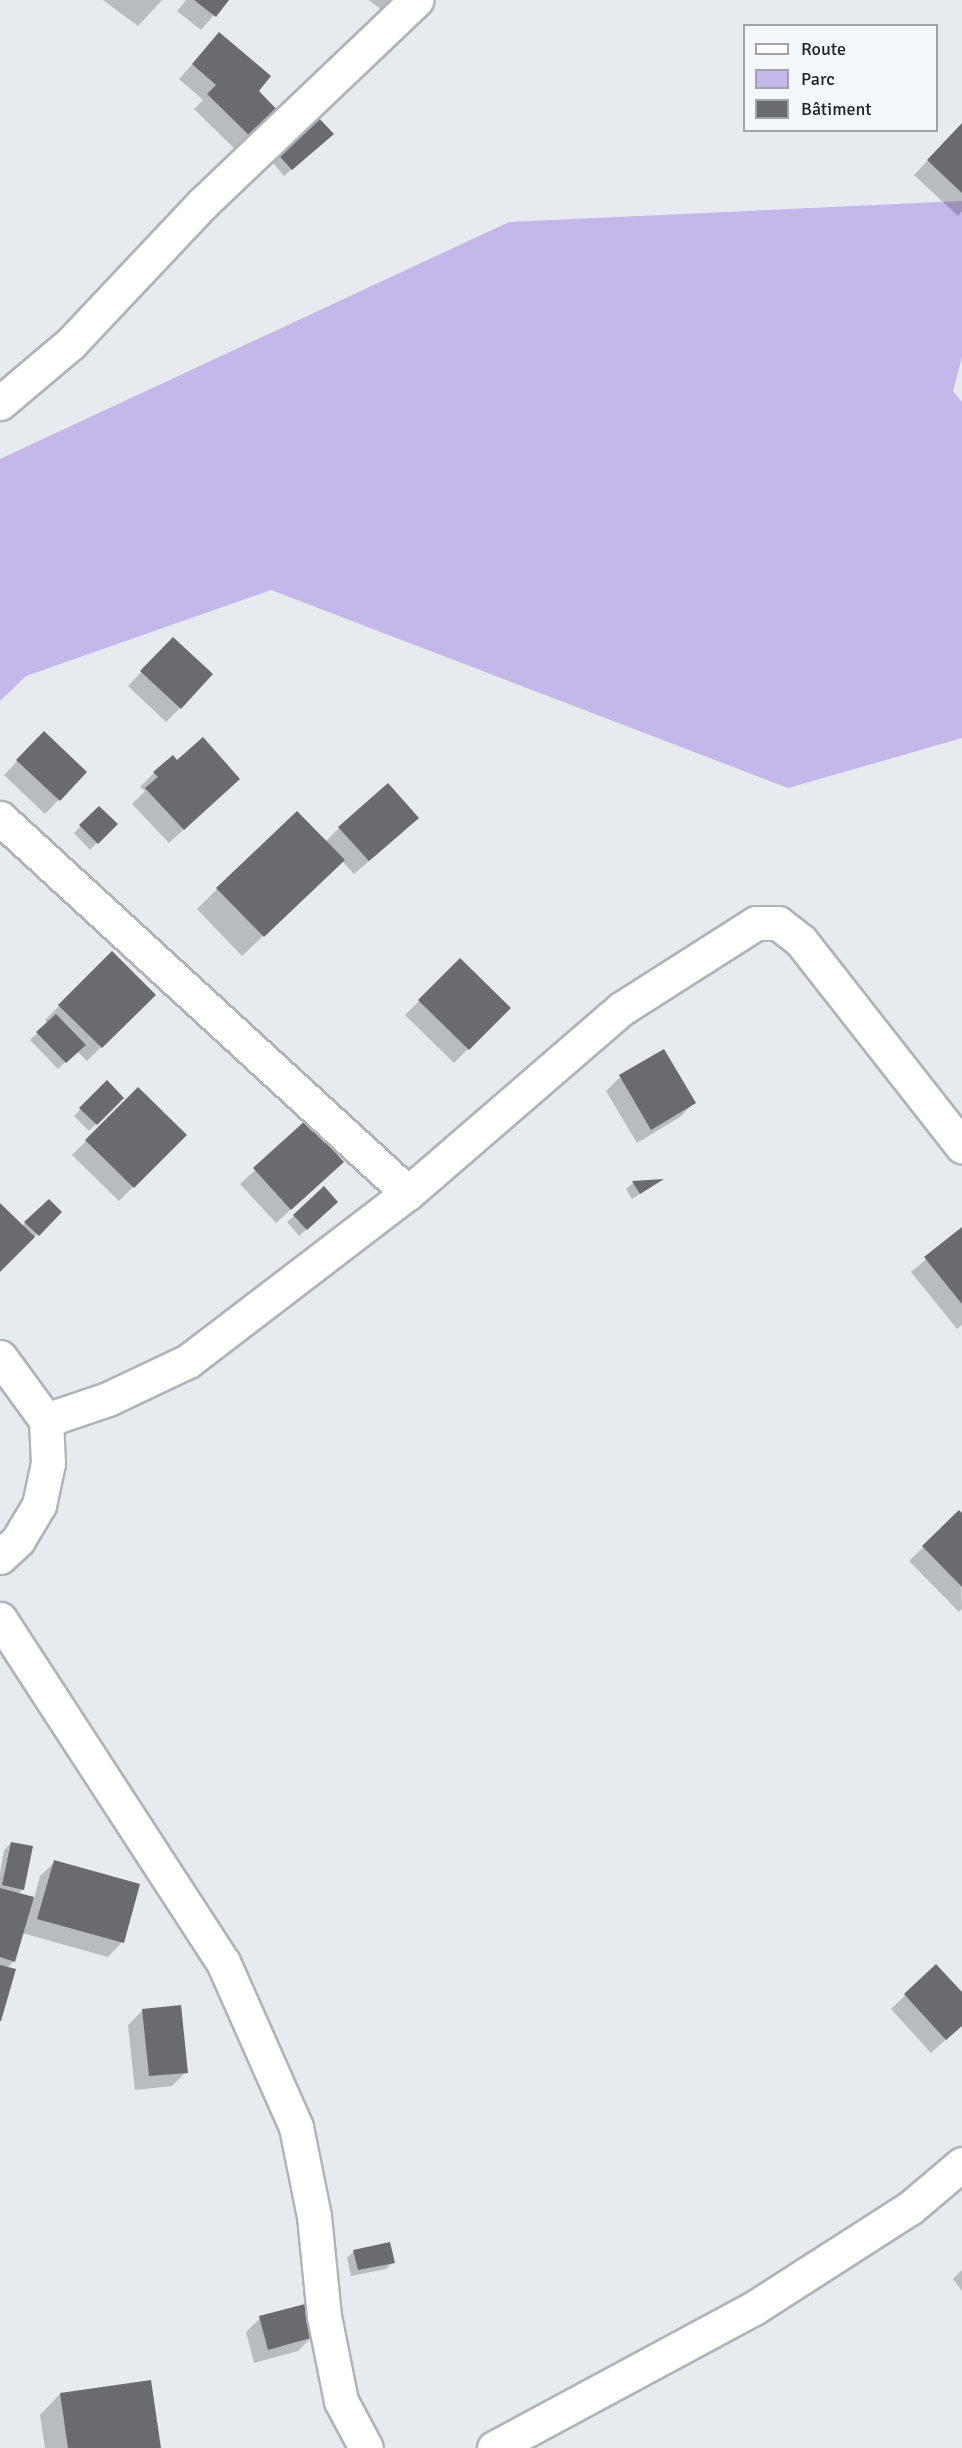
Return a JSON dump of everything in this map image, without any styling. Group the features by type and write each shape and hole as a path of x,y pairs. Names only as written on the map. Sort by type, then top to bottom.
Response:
{"street":[{"path":"0,403 71,343 201,204 416,0"},
{"path":"0,818 408,1193"},
{"path":"46,1420 108,1400 188,1361 408,1193 621,1009 756,923 778,923 801,941 962,1146"},
{"path":"0,1357 46,1420 48,1464 39,1505 18,1540 0,1557"},
{"path":"0,1619 228,1972 296,2127 314,2216 324,2316 341,2402 366,2448"},
{"path":"494,2448 754,2308 910,2208 962,2164"}],"green space":[{"path":"962,201 962,357 953,391 962,402 962,738 788,788 271,590 26,676 0,701 0,459 509,222"}],"building":[{"path":"194,0 229,0 216,17"},
{"path":"219,32 271,76 259,91 285,118 258,144 207,94 216,85 192,64"},
{"path":"316,115 334,134 292,170 274,150"},
{"path":"962,123 962,193 927,160"},
{"path":"173,637 213,674 181,709 140,671"},
{"path":"44,731 87,772 60,801 16,760"},
{"path":"203,737 240,779 184,830 145,788 158,777 153,772 173,755 177,760"},
{"path":"388,783 419,818 369,861 338,827"},
{"path":"99,806 118,824 98,844 79,825"},
{"path":"297,811 345,860 264,937 216,888"},
{"path":"112,951 156,995 102,1048 58,1005"},
{"path":"460,958 511,1008 469,1050 418,1000"},
{"path":"56,1014 86,1045 66,1063 36,1032"},
{"path":"664,1049 696,1103 651,1130 619,1075"},
{"path":"107,1080 124,1098 97,1125 79,1108"},
{"path":"138,1087 187,1135 134,1188 85,1140"},
{"path":"306,1120 344,1162 291,1210 253,1168"},
{"path":"664,1179 640,1194 632,1181"},
{"path":"324,1186 338,1202 307,1230 293,1215"},
{"path":"49,1199 62,1212 39,1236 24,1222"},
{"path":"0,1203 35,1237 0,1272"},
{"path":"962,1227 962,1304 924,1257"},
{"path":"959,1510 962,1513 962,1587 922,1546"},
{"path":"11,1842 33,1846 24,1890 2,1885"},
{"path":"54,1860 140,1884 124,1943 37,1919"},
{"path":"0,1888 34,1897 15,1962 0,1957"},
{"path":"936,1964 962,1992 962,2026 946,2040 904,1994"},
{"path":"0,1965 16,1969 1,2021 0,2021"},
{"path":"181,2005 188,2073 149,2076 142,2009"},
{"path":"390,2242 395,2263 358,2270 353,2250"},
{"path":"305,2304 314,2337 268,2350 259,2316"},
{"path":"151,2380 161,2448 68,2448 60,2393"}]}
